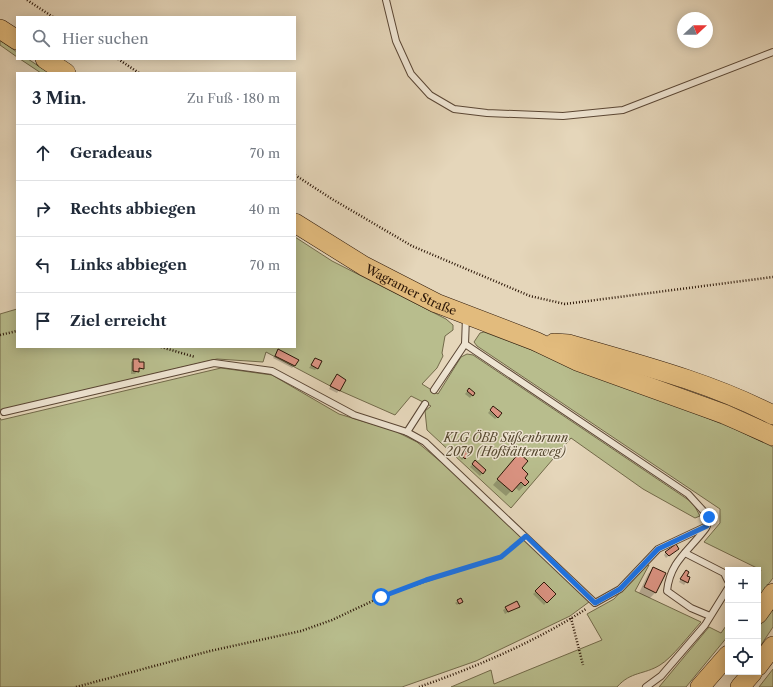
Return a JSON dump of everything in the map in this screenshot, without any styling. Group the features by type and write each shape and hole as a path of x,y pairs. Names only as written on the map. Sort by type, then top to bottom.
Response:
{"main road":[{"path":"0,29 16,39"},
{"path":"46,60 64,72"},
{"name":"Wagramer Straße","path":"296,224 364,266 436,303 535,341 577,361 724,414 773,436"},
{"name":"Wagramer Straße","path":"535,341 569,344 661,371 703,385 773,415"},
{"path":"761,610 773,593"},
{"path":"761,662 773,646"},
{"path":"700,687 725,659"},
{"path":"740,687 750,675"}],"lane":[{"path":"386,0 396,41 411,74 430,96 454,109 487,113 563,116 623,110 773,52"},
{"path":"434,390 465,344 466,315"},
{"path":"465,344 688,494 709,517 707,526 679,559 668,577 667,591 691,608 710,616"},
{"path":"4,412 214,363 272,371 354,415 407,432 425,442 526,536 595,603 620,589 658,549 707,526"},
{"path":"407,432 425,404"},
{"path":"685,553 724,573 725,575"},
{"path":"646,687 661,676 705,624 725,593"}],"path":[{"path":"27,0 51,16"},
{"path":"120,60 138,72"},
{"path":"296,176 412,246 530,296 558,303 565,304 592,301 773,277"},
{"path":"0,335 16,331"},
{"path":"164,348 214,363"},
{"path":"76,687 210,651 301,631 332,620 404,589 501,557 526,536"},
{"path":"419,687 469,669 571,618 595,603"},
{"path":"571,618 583,664"}],"green space":[{"path":"0,40 16,51 16,56 0,45"},
{"path":"22,60 30,60 48,72 40,72"},
{"name":"KLG ÖBB Süßenbrunn 2079 (Hofstättenweg)","path":"296,238 332,261 446,319 453,325 453,330 445,336 442,353 443,356 437,368 422,384 438,394 461,357 467,354 473,355 693,503 700,516 695,518 643,489 571,438 511,508 427,430 425,411 431,406 411,396 395,415 336,389 266,352 263,362 217,359 0,410 0,314 16,309 16,348 296,348"},
{"path":"484,332 635,389 737,430 773,447 773,578 761,594 761,567 755,567 704,542 720,523 720,509 477,346 474,342 480,333"},
{"path":"221,368 272,375 339,414 395,431 417,442 471,487 589,602 570,616 476,661 402,687 0,687 0,418 1,420"},
{"path":"649,565 635,591 701,622 665,662 654,668 627,678 617,687 451,687 491,670 494,684 602,640 587,614 614,599 644,566"},
{"path":"773,608 773,627 761,645 761,639 761,624"},
{"path":"709,627 721,633 725,627 725,640 686,687 659,687"},
{"path":"773,669 773,687 759,687"}],"building":[{"path":"278,349 299,360 295,366 275,356"},
{"path":"315,358 322,361 318,369 311,365"},
{"path":"133,359 139,359 139,362 144,362 144,369 139,368 139,372 133,371"},
{"path":"337,374 346,380 340,391 330,386"},
{"path":"469,388 475,393 473,396 467,391"},
{"path":"493,406 502,413 498,418 490,410"},
{"path":"461,447 469,455 465,459 458,451"},
{"path":"519,453 528,461 522,468 528,474 525,478 529,482 525,486 521,482 512,492 497,479"},
{"path":"475,460 486,470 483,474 472,464"},
{"path":"676,544 679,549 669,556 665,552"},
{"path":"653,567 666,573 656,593 644,587"},
{"path":"686,570 689,572 687,576 690,577 688,583 680,579"},
{"path":"544,582 556,594 547,603 535,591"},
{"path":"461,598 463,602 459,604 457,600"},
{"path":"517,601 520,607 508,612 505,607"}],"route":[{"path":"381,597 426,580 501,557 526,536 595,603 620,589 641,565 658,549 707,526 709,517"}]}
